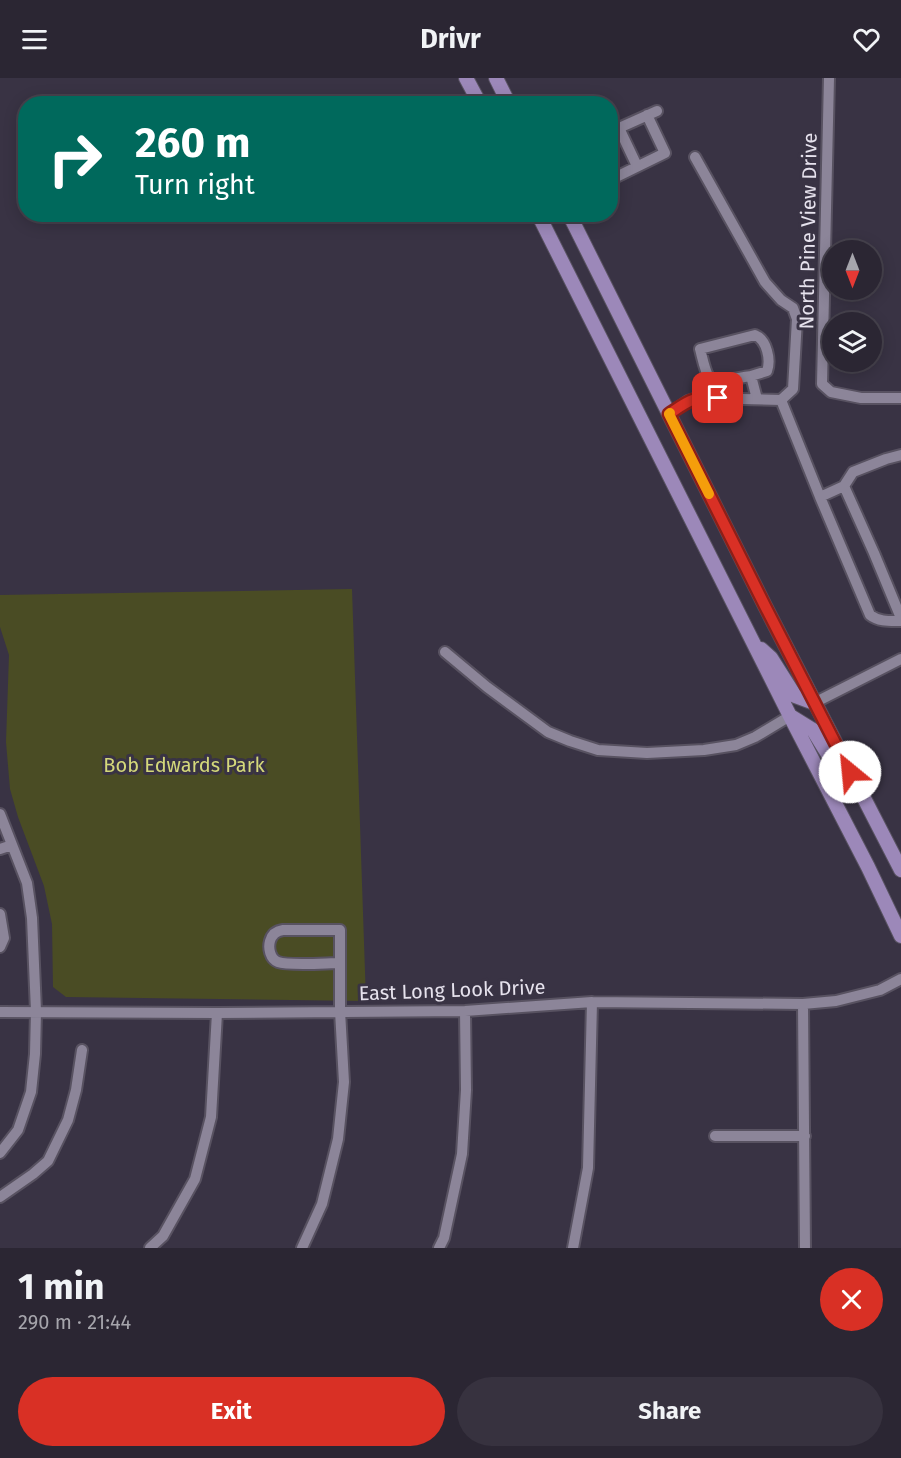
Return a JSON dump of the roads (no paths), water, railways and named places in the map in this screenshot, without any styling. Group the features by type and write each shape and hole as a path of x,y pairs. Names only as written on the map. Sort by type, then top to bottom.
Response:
{"main road":[{"path":"466,78 476,96"},
{"path":"495,78 505,96"},
{"path":"542,222 901,936"},
{"path":"573,222 814,703 901,870"},
{"path":"753,642 771,658 795,696 814,703"},
{"path":"790,716 813,730 832,761 850,772"}],"street":[{"name":"North Pine View Drive","path":"829,78 822,384 831,392 861,398 901,398"},
{"path":"618,129 652,113 665,153 618,176"},
{"path":"618,135 637,166"},
{"path":"669,414 688,401 698,398 781,400 793,389 797,320 793,308 781,300 765,282 695,158"},
{"path":"755,335 759,336 763,340 769,364 767,371 752,376 716,381 710,379 700,349 755,335"},
{"path":"752,376 757,399"},
{"path":"781,400 870,615 884,621 901,619 844,486"},
{"path":"820,497 844,486 853,472 901,454"},
{"path":"445,652 487,687 548,732 598,750 647,753 715,749 736,745 755,737 790,716"},
{"path":"814,703 901,659"},
{"path":"0,813 27,883 32,918 36,1011 31,1092 18,1130 0,1153"},
{"path":"0,849 12,845"},
{"path":"0,914 4,938 0,947"},
{"path":"303,1248 322,1204 338,1139 344,1082 340,1011 340,963 340,930 283,930 276,931 271,937 270,952 278,962 340,963"},
{"name":"East Long Look Drive","path":"0,1012 465,1011 592,1002 803,1004 836,1001 880,990 901,979"},
{"path":"573,1248 588,1168 592,1002"},
{"path":"803,1004 805,1248"},
{"path":"439,1248 444,1238 462,1154 466,1090 465,1011"},
{"path":"150,1248 163,1236 195,1179 211,1117 217,1013"},
{"path":"0,1197 48,1161 68,1120 76,1090 82,1050"},
{"path":"715,1136 805,1136"}],"park label":[{"name":"Bob Edwards Park","path":"184,765"}]}
